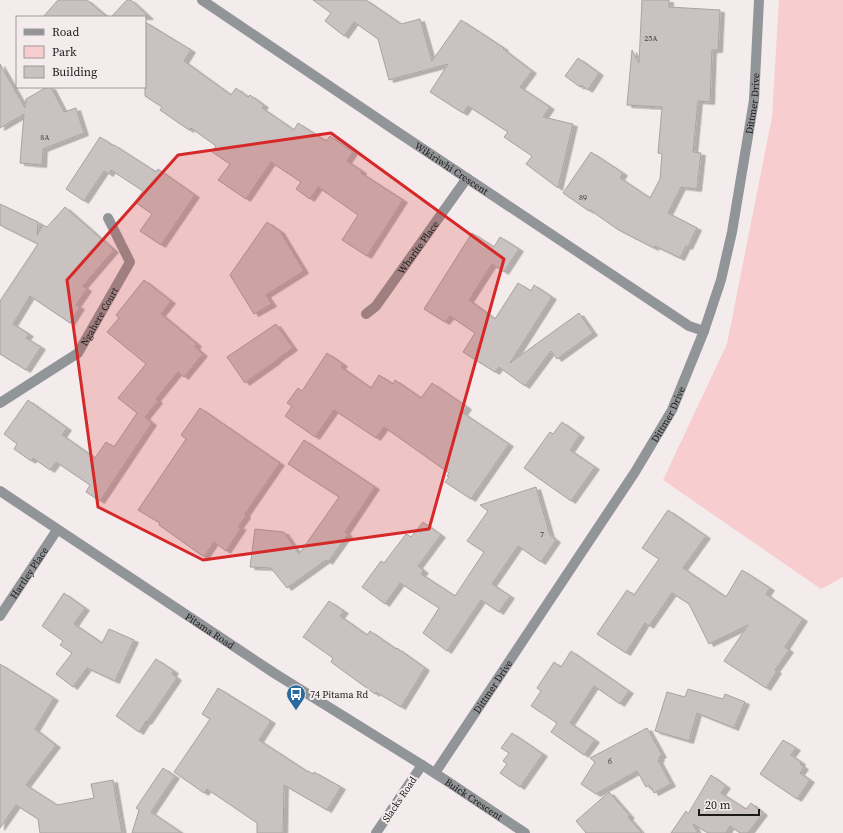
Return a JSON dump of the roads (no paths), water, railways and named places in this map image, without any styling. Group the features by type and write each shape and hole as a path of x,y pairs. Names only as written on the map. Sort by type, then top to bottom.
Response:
{"street":[{"name":"Wikiriwhi Crescent","path":"202,0 689,326 704,332"},
{"name":"Dittmer Drive","path":"434,773 642,459 672,410 704,332 721,280 732,232 754,100 759,0"},
{"name":"Wharite Place","path":"366,314 376,306 467,178"},
{"name":"Ngahere Court","path":"0,403 78,353 130,262 108,218"},
{"name":"Pitama Road","path":"0,491 274,673 422,765"},
{"name":"Hartley Place","path":"0,616 57,530"},
{"name":"Buick Crescent","path":"422,765 525,833"},
{"name":"Slacks Road","path":"376,833 422,765"}],"place":[{"name":"74 Pitama Rd","path":"296,711"}]}
